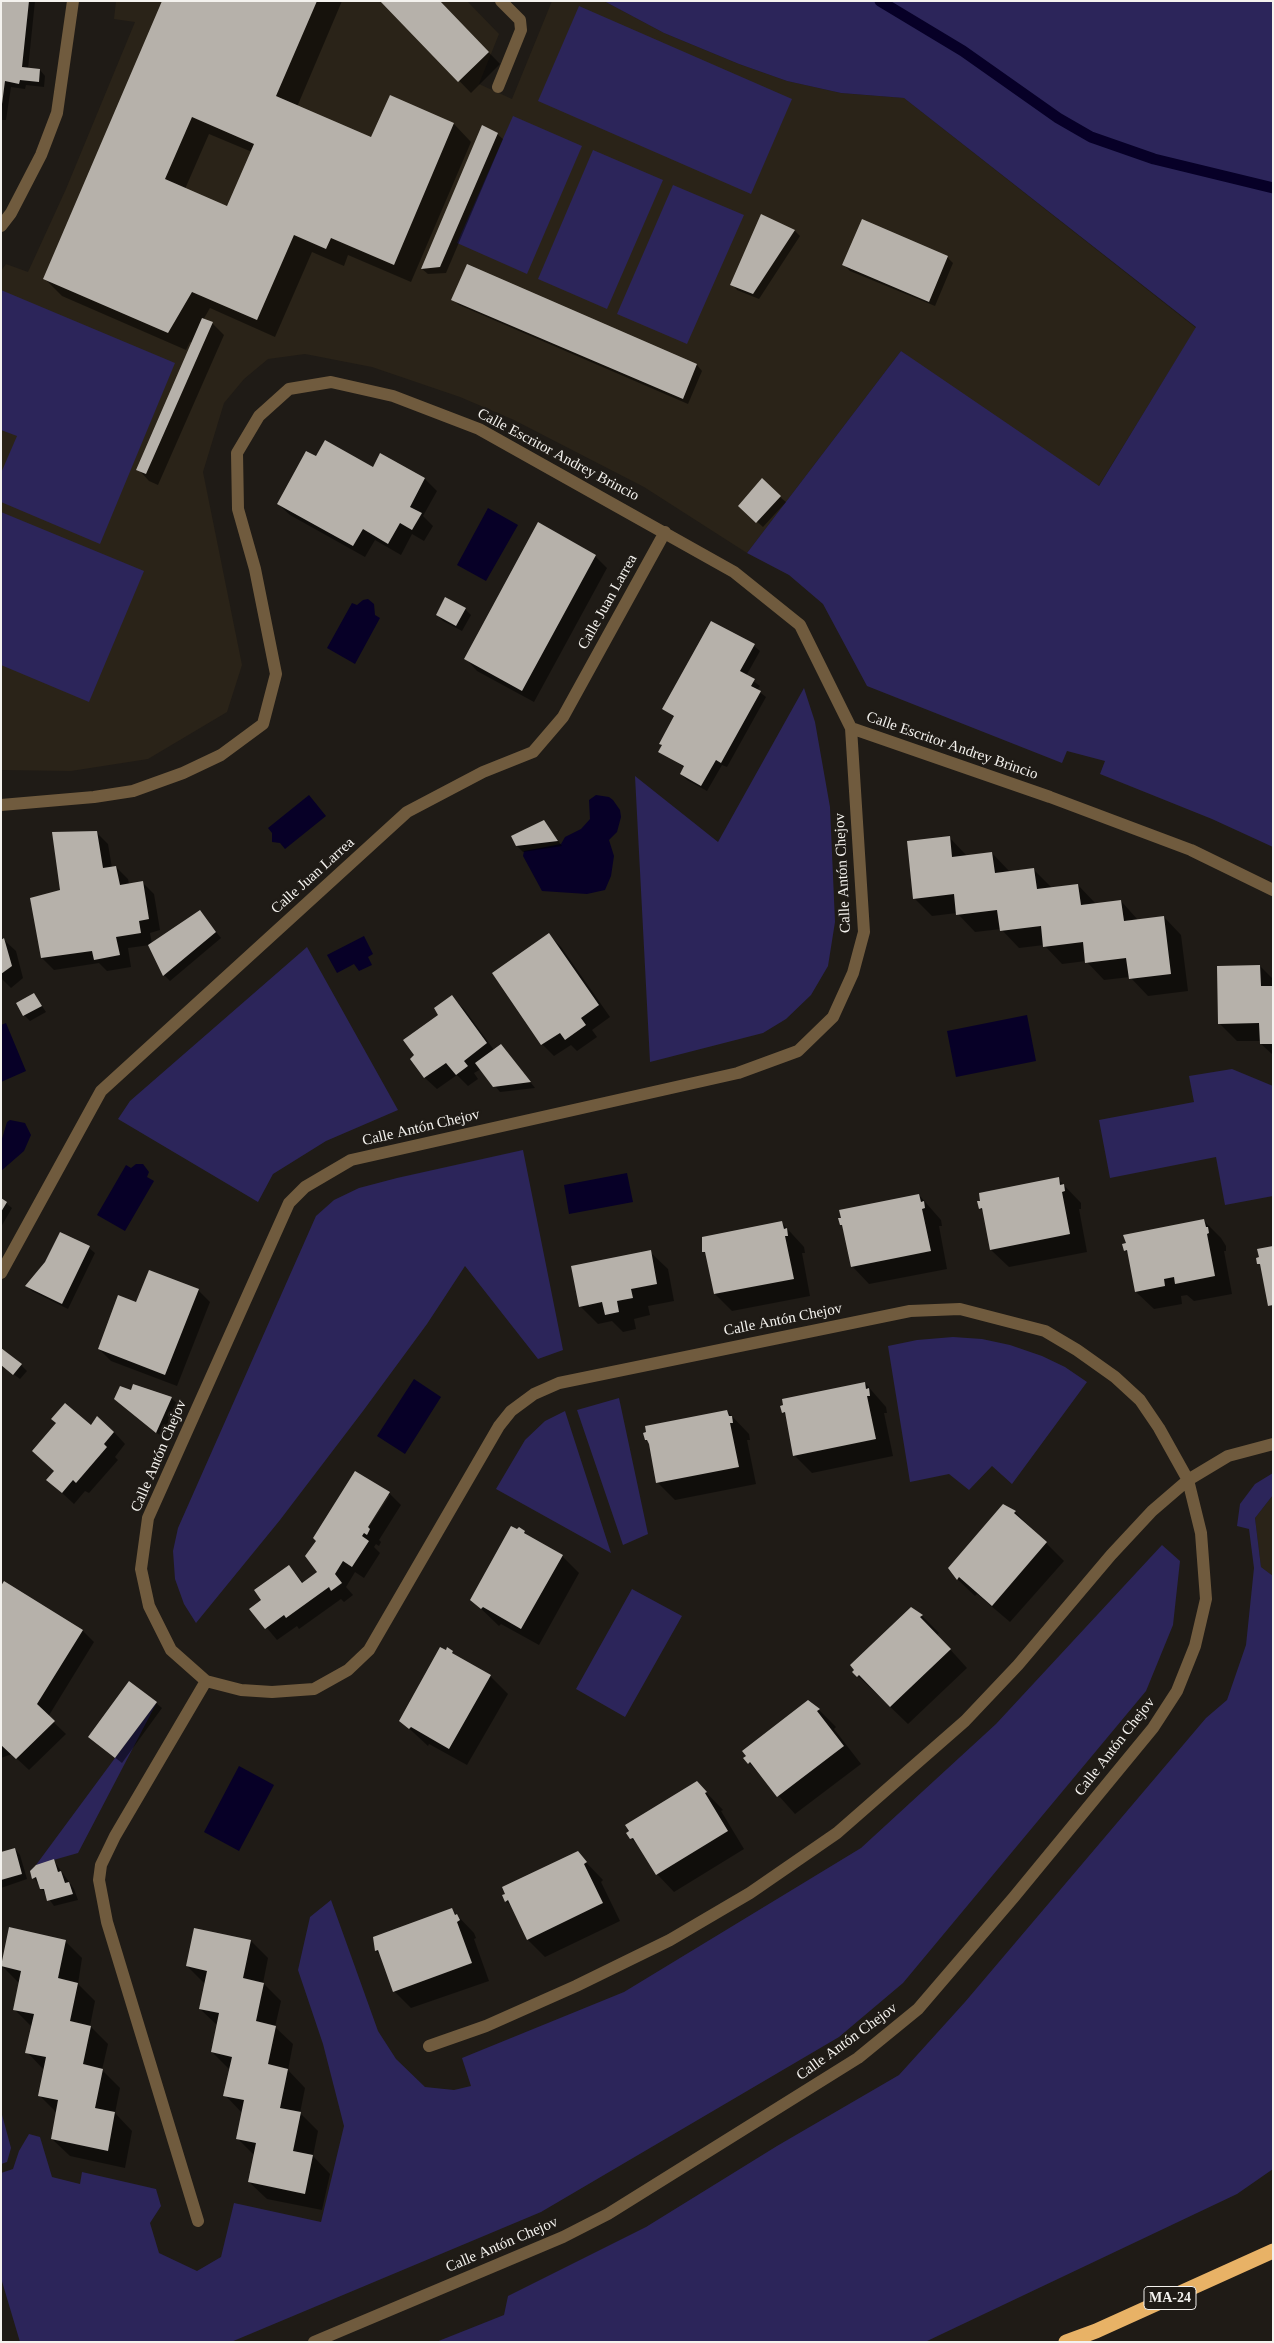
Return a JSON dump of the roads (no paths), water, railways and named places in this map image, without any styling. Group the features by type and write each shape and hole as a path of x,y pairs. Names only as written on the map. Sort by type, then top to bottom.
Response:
{"highway":[{"name":"MA-24","path":"1066,2342 1096,2331 1273,2251"}],"street":[{"path":"1,226 11,213 41,155 57,113 73,1"},
{"path":"498,87 521,30 520,20 501,1"},
{"name":"Calle Escritor Andrey Brincio","path":"1,805 94,797 133,790 183,773 221,755 263,724 276,674 255,569 238,509 238,453 259,416 289,389 331,382 393,396 479,428 734,572 800,626 851,728 1041,794 1182,847 1273,890"},
{"name":"Calle Juan Larrea","path":"1,1273 101,1091 407,812 483,772 533,752 564,717 665,532"},
{"name":"Calle Antón Chejov","path":"314,2342 563,2237 608,2214 843,2068 892,2032 918,2009 1014,1897 1153,1728 1177,1691 1195,1646 1206,1599 1201,1533 1188,1480 1159,1428 1140,1400 1115,1377 1046,1331 960,1309 910,1311 559,1382 534,1394 511,1411 499,1426 369,1650 348,1670 314,1689 272,1692 249,1691 206,1681 171,1650 149,1606 141,1569 148,1518 289,1203 305,1187 351,1160 738,1073 798,1051 833,1017 854,973 864,932 851,728"},
{"path":"429,2046 486,2026 576,1986 670,1940 750,1893 837,1833 966,1721 1018,1665 1111,1555 1152,1511 1188,1480 1228,1456 1273,1444"},
{"path":"198,2221 107,1922 99,1880 101,1864 115,1836 206,1681"}],"waterway":[{"path":"880,1 963,51 1058,118 1091,137 1154,159 1273,188"}]}
